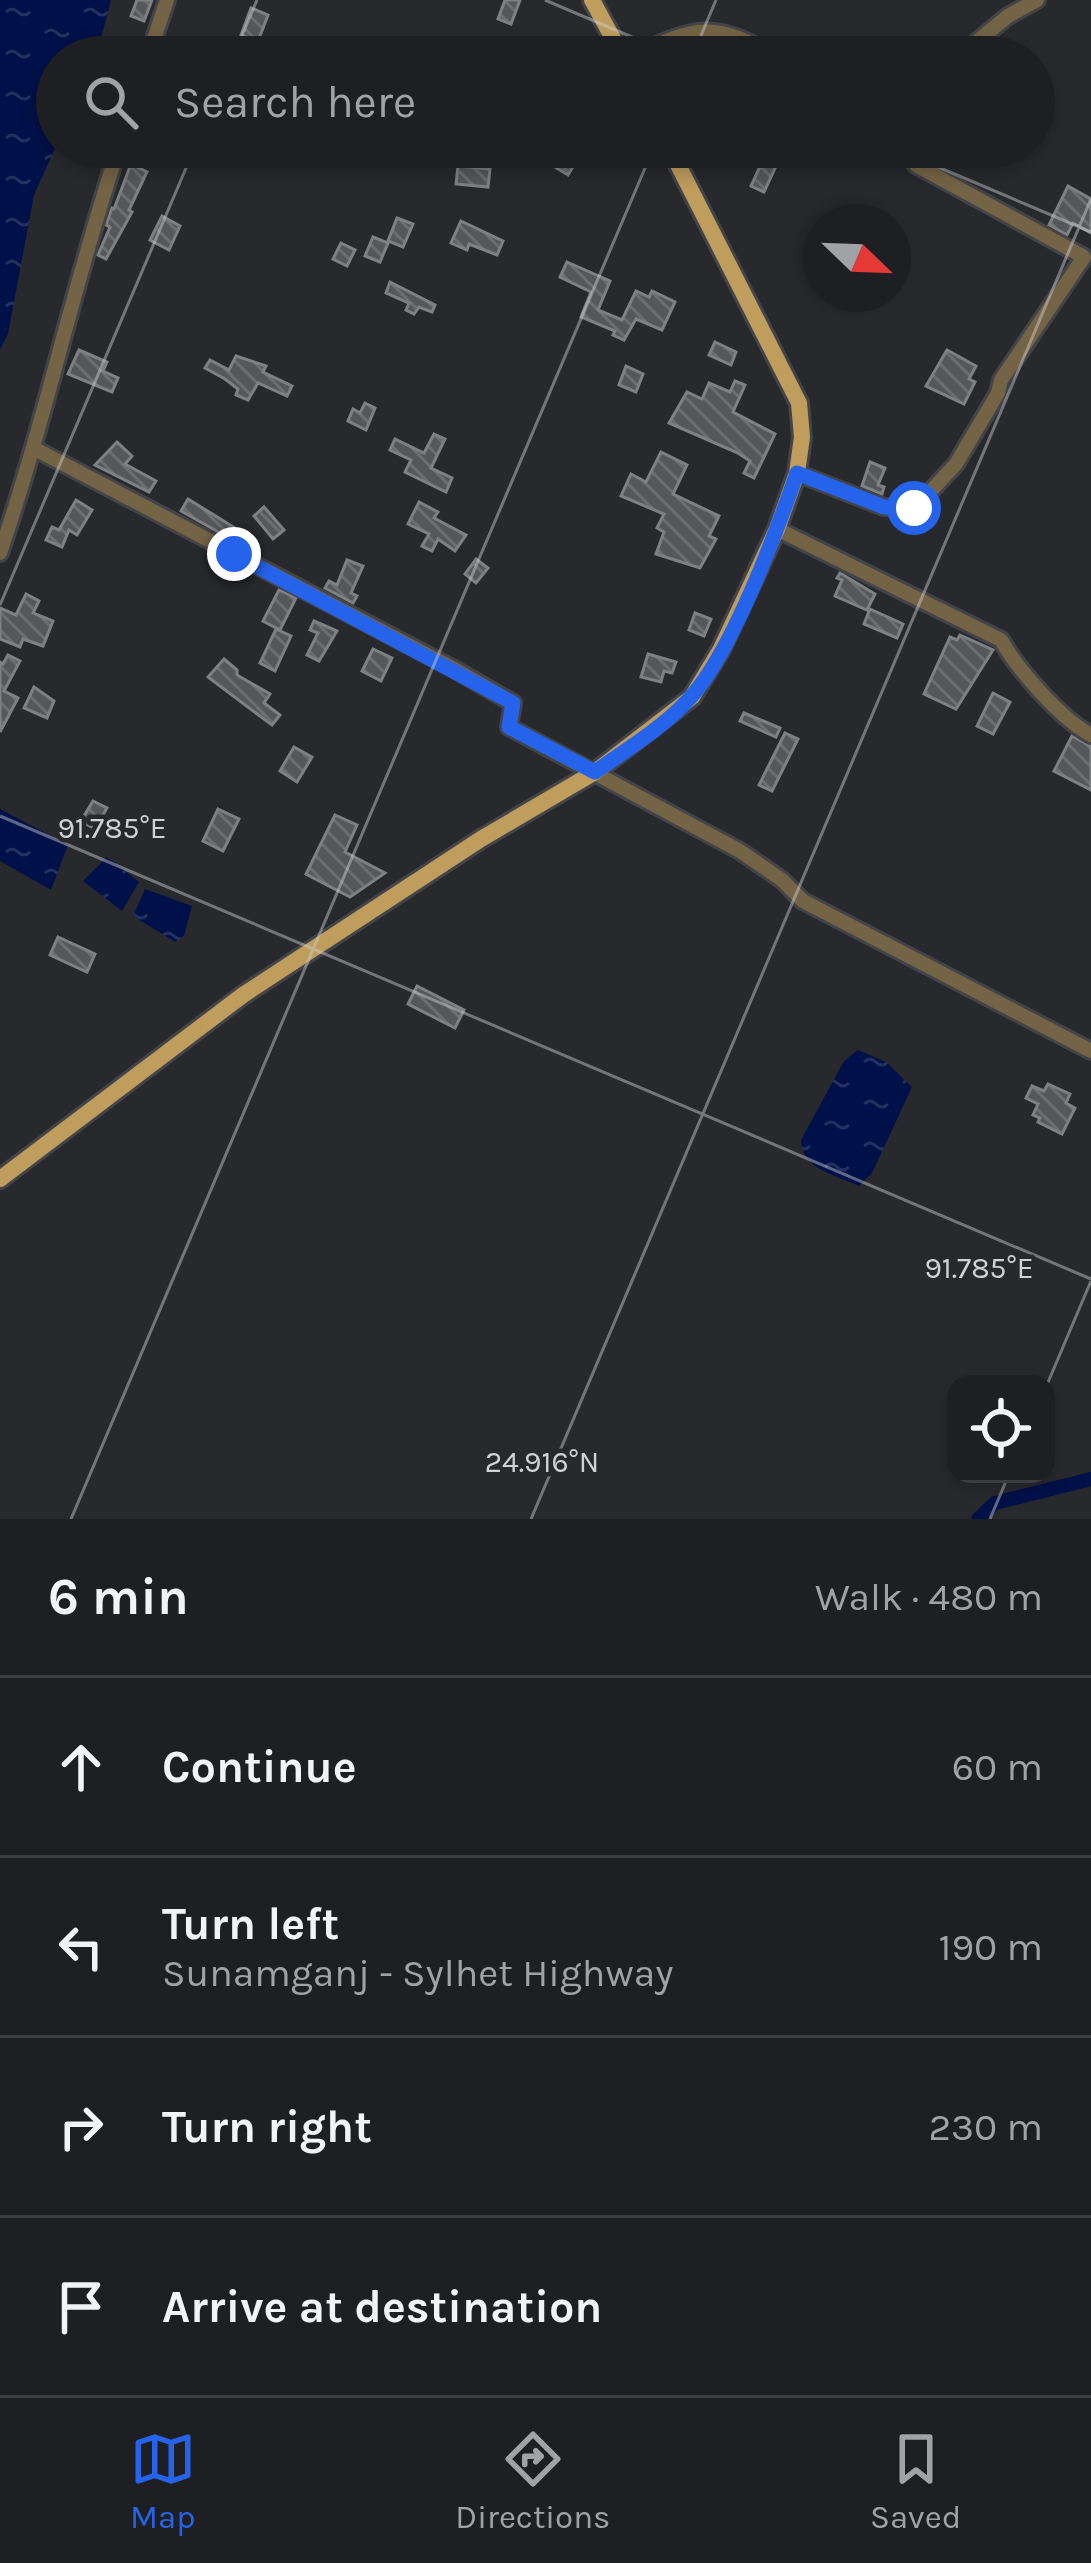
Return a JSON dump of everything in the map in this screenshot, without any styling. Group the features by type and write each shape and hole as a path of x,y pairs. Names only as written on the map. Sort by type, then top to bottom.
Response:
{"main road":[{"path":"592,0 614,36"},
{"path":"0,1179 243,995 481,839 595,772 692,697 721,650 777,530 797,473 802,437 799,403 680,168"}],"street":[{"path":"155,36 167,0"},
{"path":"984,36 1037,0"},
{"path":"690,36 711,29 737,36"},
{"path":"0,553 35,449 87,240 111,168"},
{"path":"797,473 884,507 914,508 956,464 1001,380 1088,260 921,168"},
{"path":"35,449 456,670 513,703 509,727 740,851 782,880 802,902 1091,1052"},
{"path":"777,530 1000,640 1076,727 1091,735"}],"water":[{"path":"0,0 111,0 102,36 36,36 36,168 46,168 34,195 8,334 0,349"},
{"path":"0,809 68,845 51,890 0,861"},
{"path":"107,857 139,882 122,911 83,881"},
{"path":"145,889 192,906 184,936 175,942 133,916"},
{"path":"858,1050 886,1062 912,1087 872,1173 859,1186 813,1164 801,1140 844,1061"}],"building":[{"path":"137,0 152,0 144,21 131,16"},
{"path":"505,0 520,0 511,24 498,19"},
{"path":"251,8 268,15 260,36 241,35"},
{"path":"129,168 147,172 106,259 98,255"},
{"path":"458,168 490,169 488,187 456,184"},
{"path":"759,168 775,168 764,192 751,186"},
{"path":"1068,186 1091,199 1091,233 1073,223 1067,235 1049,225"},
{"path":"162,216 180,226 169,250 150,240"},
{"path":"397,218 413,224 403,247 388,241"},
{"path":"461,221 503,241 497,255 451,243"},
{"path":"373,237 388,243 380,262 365,256"},
{"path":"341,243 355,250 347,266 333,259"},
{"path":"567,262 610,281 598,310 622,320 636,291 649,297 652,291 675,302 662,330 636,319 624,340 613,335 615,331 581,317 591,292 560,277"},
{"path":"390,282 435,305 432,312 419,307 414,314 406,310 409,303 386,293"},
{"path":"715,342 736,352 731,365 709,355"},
{"path":"79,350 107,362 103,371 118,378 112,392 68,374"},
{"path":"947,350 976,366 969,379 975,382 964,404 926,386"},
{"path":"236,356 266,366 263,372 292,386 287,396 258,383 248,400 205,368 210,360 229,370"},
{"path":"626,366 643,374 636,392 619,385"},
{"path":"735,381 745,385 733,412 775,434 754,478 744,473 750,461 738,453 669,423 687,392 702,399 709,383 730,392"},
{"path":"365,403 375,408 366,430 348,421 353,409 360,413"},
{"path":"434,434 445,439 431,468 452,478 446,492 405,472 411,460 390,450 395,439 424,453"},
{"path":"117,442 132,456 125,464 156,481 149,492 95,465"},
{"path":"661,452 687,465 673,494 719,516 709,536 716,539 700,568 656,554 664,532 657,528 664,514 621,496 631,474 646,482"},
{"path":"870,462 885,468 878,485 884,487 882,494 862,486"},
{"path":"188,499 235,528 229,538 181,511"},
{"path":"76,500 92,510 77,535 69,530 62,547 46,540 52,527 59,530"},
{"path":"419,502 438,512 434,518 466,535 455,551 438,539 432,551 422,546 429,534 408,524"},
{"path":"264,507 284,530 273,539 254,516"},
{"path":"476,559 488,568 476,583 465,574"},
{"path":"347,560 363,566 351,593 357,596 353,603 325,588 329,581 337,585"},
{"path":"840,573 875,594 867,610 835,596"},
{"path":"279,590 296,598 280,630 263,621"},
{"path":"26,594 39,601 33,613 53,621 43,646 23,639 20,647 0,639 0,608 16,615"},
{"path":"870,609 903,624 897,638 864,624"},
{"path":"695,613 711,619 704,636 689,630"},
{"path":"314,621 337,631 319,661 307,655 318,633 310,630"},
{"path":"276,629 291,636 275,671 260,663"},
{"path":"960,635 993,650 956,709 924,694 950,637 957,640"},
{"path":"373,649 392,658 381,681 362,671"},
{"path":"648,654 676,662 672,673 664,671 661,682 641,677"},
{"path":"8,655 20,661 4,691 18,698 0,732 0,662"},
{"path":"224,659 237,675 270,694 264,703 280,715 272,725 208,677"},
{"path":"34,687 54,701 47,718 24,708"},
{"path":"993,693 1010,702 993,734 977,726"},
{"path":"744,713 780,728 776,737 740,721"},
{"path":"785,733 798,739 772,791 759,785"},
{"path":"1072,736 1091,746 1091,790 1054,771"},
{"path":"294,747 312,757 297,782 280,771"},
{"path":"93,801 107,808 95,829 81,821"},
{"path":"218,809 239,819 223,851 203,841"},
{"path":"335,815 357,825 345,852 385,873 350,897 306,874"},
{"path":"58,937 95,954 87,972 50,955"},
{"path":"417,986 464,1010 455,1028 408,1004"},
{"path":"1048,1084 1070,1094 1066,1103 1075,1108 1062,1134 1038,1122 1040,1118 1033,1115 1038,1104 1026,1098 1032,1086 1044,1091"}],"waterway":[{"path":"978,1519 995,1503 1091,1479"}],"route":[{"path":"234,554 513,703 509,727 595,772 692,697 721,650 777,530 797,473 884,507 914,508"}]}
